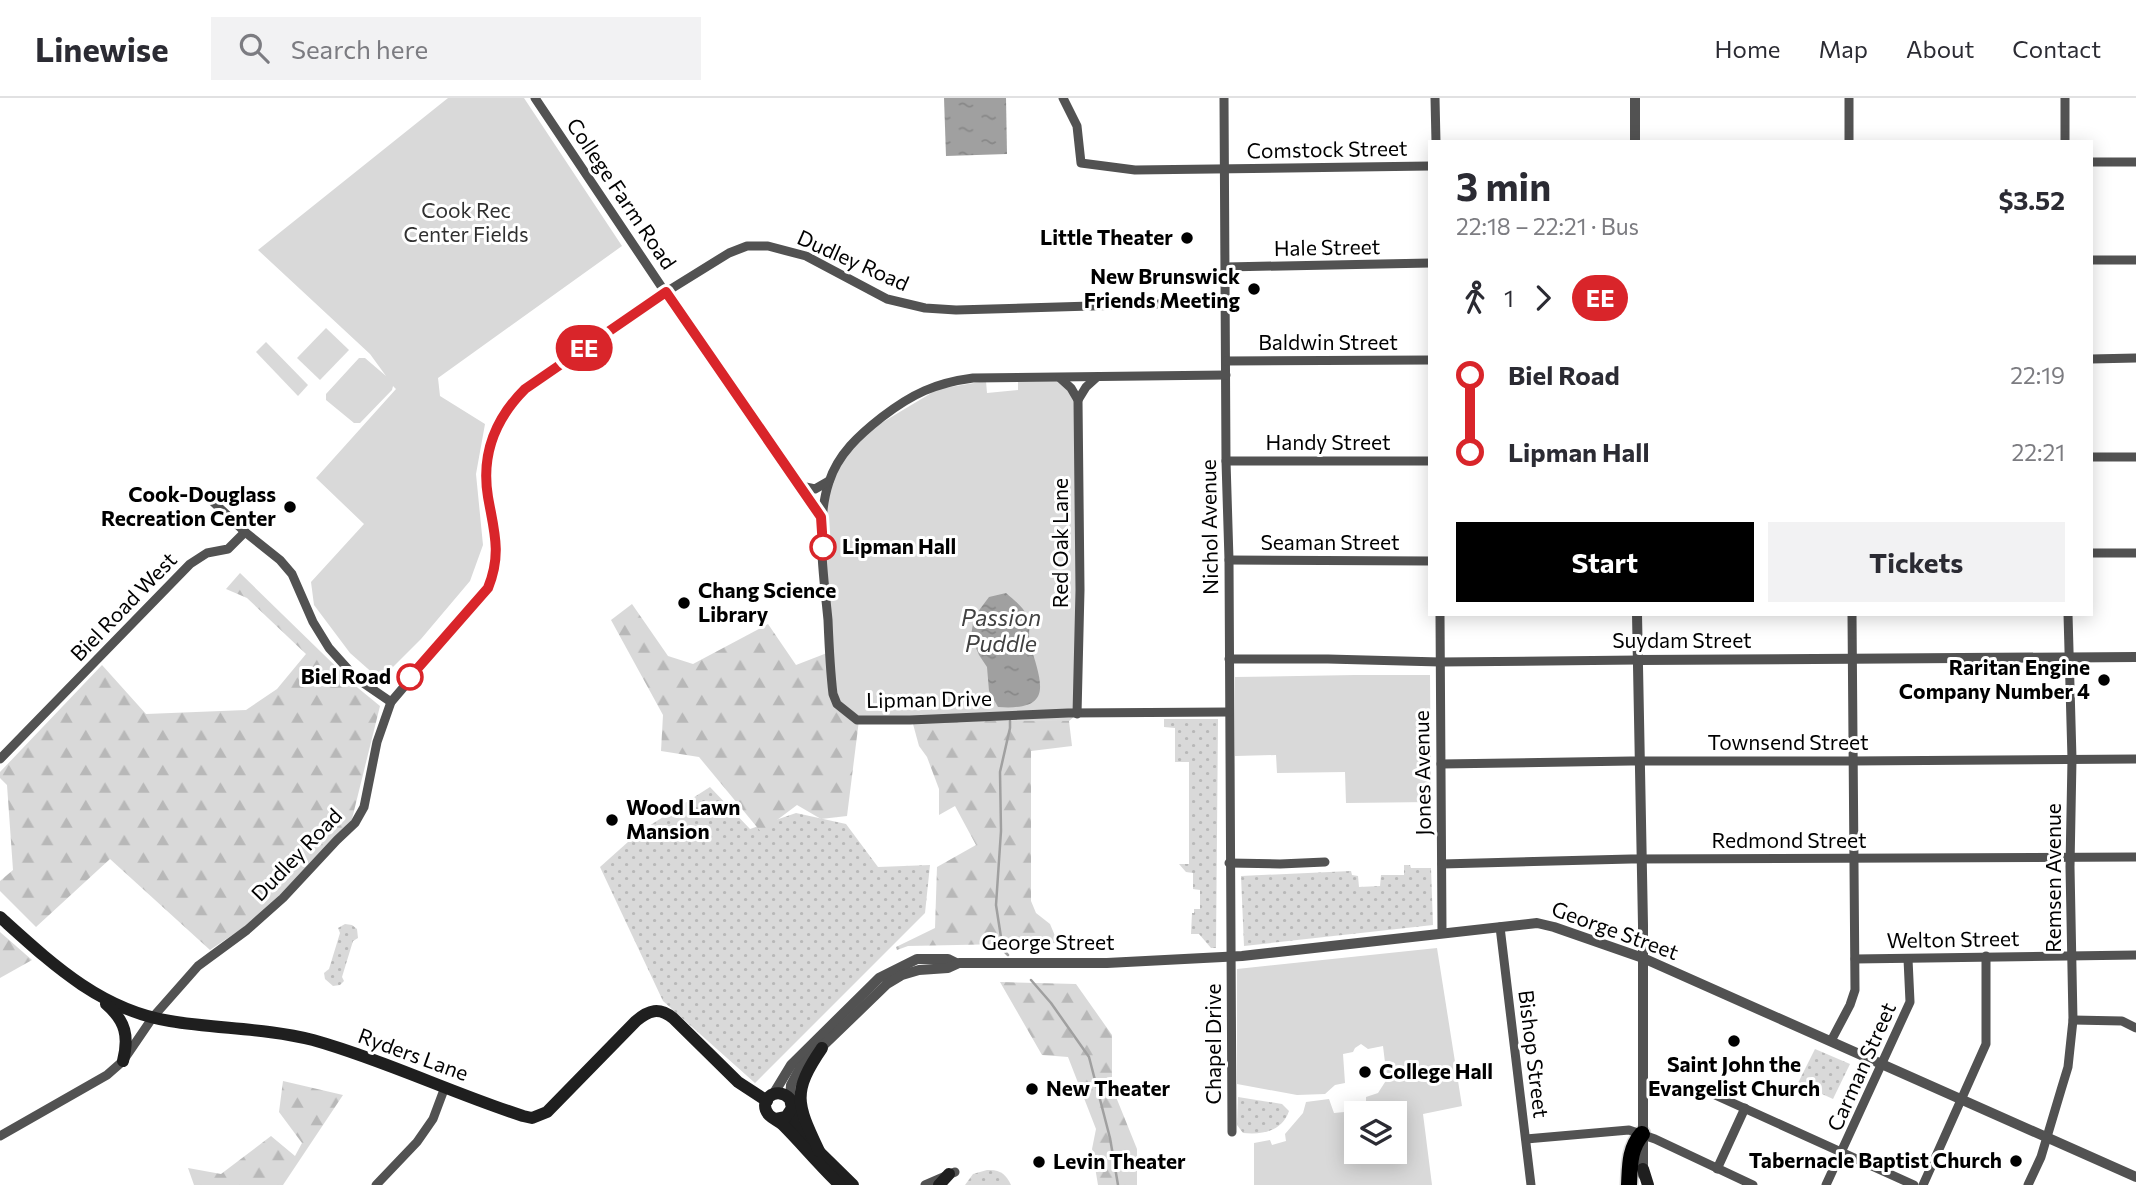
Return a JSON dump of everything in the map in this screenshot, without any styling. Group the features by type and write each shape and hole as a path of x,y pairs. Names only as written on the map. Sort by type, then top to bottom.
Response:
{"highway":[{"path":"1629,1185 1631,1154 1642,1134"}],"main road":[{"name":"Ryders Lane","path":"0,917 58,969 121,1007 153,1017 300,1037 371,1059 523,1116 540,1116 554,1106 642,1015 657,1010 673,1018 738,1082 770,1097"},
{"path":"81,985 117,1013 122,1022 127,1035 123,1061"},
{"path":"822,1048 806,1073 799,1095 802,1116 825,1185"},
{"path":"840,1185 816,1156 798,1131 791,1103 784,1093 770,1097 768,1113 816,1156 853,1185"},
{"path":"776,1119 786,1117 791,1103"},
{"path":"1643,1169 1645,1185"},
{"path":"939,1185 952,1173"}],"street":[{"name":"College Farm Road","path":"535,98 821,517"},
{"name":"Comstock Street","path":"1063,98 1077,126 1081,163 1135,170 1428,166"},
{"name":"Nichol Avenue","path":"1224,98 1230,956"},
{"path":"1435,98 1436,140"},
{"path":"1635,98 1635,140"},
{"path":"1849,98 1849,140"},
{"path":"2065,98 2065,140"},
{"path":"2093,162 2136,162"},
{"name":"Dudley Road","path":"0,1136 93,1085 123,1061 153,1017 198,965 247,930 283,898 355,823 361,812 377,742 391,702 488,588 493,577 497,541 485,469 493,433 506,409 525,389 666,292 729,253 747,246 768,246 806,256 887,299 925,308 982,310 1225,302"},
{"path":"2093,260 2136,260"},
{"name":"Hale Street","path":"1226,267 1428,263"},
{"path":"2093,359 2136,358"},
{"name":"Baldwin Street","path":"1226,361 1428,360"},
{"name":"Lipman Drive","path":"1226,375 973,378 933,386 890,411 855,440 829,481 821,517 833,694 842,710 857,720 1229,712"},
{"path":"1060,378 1071,388 1078,400 1086,387 1097,377"},
{"name":"Red Oak Lane","path":"1077,714 1080,590 1078,400"},
{"path":"2093,457 2136,457"},
{"name":"Handy Street","path":"1226,461 1428,461"},
{"path":"800,486 815,489 829,481"},
{"path":"208,498 279,560 292,575 313,622 329,648 356,678 391,702"},
{"name":"Biel Road West","path":"0,759 190,564 207,553 228,549 245,532"},
{"path":"2093,553 2136,553"},
{"name":"Seaman Street","path":"1229,560 1428,561"},
{"name":"Jones Avenue","path":"1440,616 1442,932"},
{"path":"1637,616 1643,958 1643,1169"},
{"path":"1831,1041 1850,1005 1854,990 1852,616"},
{"name":"Remsen Avenue","path":"2028,1185 2041,1157 2068,1067 2073,1020 2070,857 2072,759 2068,616"},
{"name":"Suydam Street","path":"1229,659 1440,662 2136,657"},
{"name":"Townsend Street","path":"1441,764 2136,758"},
{"name":"Redmond Street","path":"1442,864 1641,859 2136,857"},
{"path":"1230,863 1325,862"},
{"name":"George Street","path":"770,1097 791,1065 879,978 917,960 948,959 956,963 1107,963 1230,956 1537,923 1643,958 2046,1139 2135,1175"},
{"name":"Bishop Street","path":"1500,926 1531,1185"},
{"name":"Welton Street","path":"1855,959 2136,955"},
{"name":"Chapel Drive","path":"1230,956 1232,1132"},
{"path":"1923,1185 1986,1044 1986,956"},
{"name":"Carman Street","path":"1826,1185 1910,1002 1908,959"},
{"name":"George Street","path":"791,1103 791,1085 797,1073 887,984 902,975 919,970 948,968 956,963"},
{"path":"2073,1020 2122,1021 2136,1028"},
{"path":"376,1185 417,1142 433,1119 445,1087"},
{"path":"1704,1090 1914,1185"},
{"path":"1717,1169 1745,1108"},
{"path":"1526,1139 1629,1129 1753,1185"},
{"path":"925,1185 952,1173"}],"green space":[{"name":"Cook Rec Center Fields","path":"448,98 524,98 622,246 438,378 440,396 485,424 476,474 483,545 470,581 421,639 387,673 376,676 350,653 314,605 311,582 364,524 316,478 396,389 393,386 360,423 354,423 326,400 326,394 359,358 365,358 386,376 370,354 258,250"},
{"path":"326,328 349,350 320,380 297,358"},
{"path":"266,342 308,385 298,396 256,352"},
{"path":"1060,378 1078,400 1076,715 1069,721 859,720 833,697 822,496 848,443 938,389 986,381 987,393 1018,390 1018,380"},
{"path":"240,573 358,688 380,706 350,827 283,901 210,950 110,859 36,927 0,891 0,881 13,870 7,785 0,778 0,772 102,665 146,714 246,710 277,689 306,654 247,598 226,589"},
{"path":"632,604 668,656 693,664 768,624 796,665 827,653 859,720 847,816 821,819 797,805 761,832 699,757 661,751 663,715 611,620"},
{"path":"1430,675 1431,802 1346,803 1345,772 1277,773 1276,755 1235,756 1235,677"},
{"path":"1164,719 1218,719 1216,948 1211,948 1199,934 1191,934 1192,913 1194,909 1200,909 1200,890 1193,889 1193,873 1186,872 1179,864 1189,864 1189,762 1175,762 1175,728 1164,727"},
{"path":"938,720 1069,721 1072,746 1031,751 1031,901 1036,913 1050,924 1058,943 908,946 897,950 896,947 935,928 937,867 976,845 955,806 939,815 939,789 927,757 919,746 913,724"},
{"path":"710,787 750,829 796,813 846,824 878,867 930,865 925,913 755,1083 663,1001 600,867 638,833"},
{"path":"1404,865 1410,865 1411,868 1431,868 1433,925 1244,946 1241,876 1351,871 1352,875 1358,876 1359,887 1380,886 1381,875 1404,875"},
{"path":"345,924 357,929 358,938 353,941 342,977 344,981 333,986 325,979 324,973 329,969 340,933 338,928"},
{"path":"0,932 32,960 0,978"},
{"path":"1437,948 1462,1106 1423,1114 1432,1185 1254,1185 1254,1143 1270,1140 1272,1145 1286,1141 1285,1134 1303,1113 1306,1102 1329,1099 1334,1113 1344,1112 1344,1164 1407,1164 1407,1101 1366,1101 1366,1097 1378,1093 1387,1079 1383,1046 1368,1049 1361,1044 1353,1052 1343,1054 1345,1083 1335,1085 1325,1094 1297,1095 1237,1084 1237,969"},
{"path":"1000,982 1076,984 1112,1035 1112,1087 1137,1149 1137,1185 1098,1185 1092,1149 1096,1129 1068,1057 1042,1055"},
{"path":"1815,1049 1850,1064 1833,1099 1798,1083"},
{"path":"283,1081 343,1095 283,1185 194,1185 188,1168 221,1174 271,1136 295,1156 302,1143 279,1112"},
{"path":"1238,1097 1282,1104 1289,1111 1282,1123 1271,1130 1243,1133 1237,1125"},
{"path":"987,1170 1002,1173 1011,1185 965,1185 973,1174"}],"water":[{"path":"944,98 1006,98 1007,154 946,156"},
{"name":"Passion Puddle","path":"1006,593 1028,618 1029,641 1040,683 1040,692 1036,699 1016,707 998,707 989,691 987,667 971,636 974,617 989,597"}],"waterway":[{"path":"1008,955 1003,950 996,905 1001,831 1000,772 1010,721"},
{"path":"1031,980 1051,1003 1089,1057 1110,1138 1118,1185"}],"bus line":[{"name":"EE","path":"410,677 488,588 493,577 497,541 485,469 493,433 511,402 525,389 666,292 807,494 821,517 823,547"}],"place":[{"name":"Little Theater","path":"1187,238"},
{"name":"New Brunswick Friends Meeting","path":"1254,289"},
{"name":"Cook-Douglass Recreation Center","path":"290,507"},
{"name":"Lipman Hall","path":"823,547"},
{"name":"Chang Science Library","path":"684,603"},
{"name":"Biel Road","path":"410,677"},
{"name":"Raritan Engine Company Number 4","path":"2104,680"},
{"name":"Wood Lawn Mansion","path":"612,820"},
{"name":"Saint John the Evangelist Church","path":"1734,1041"},
{"name":"College Hall","path":"1365,1072"},
{"name":"New Theater","path":"1032,1089"},
{"name":"Tabernacle Baptist Church","path":"2016,1161"},
{"name":"Levin Theater","path":"1039,1162"}]}
